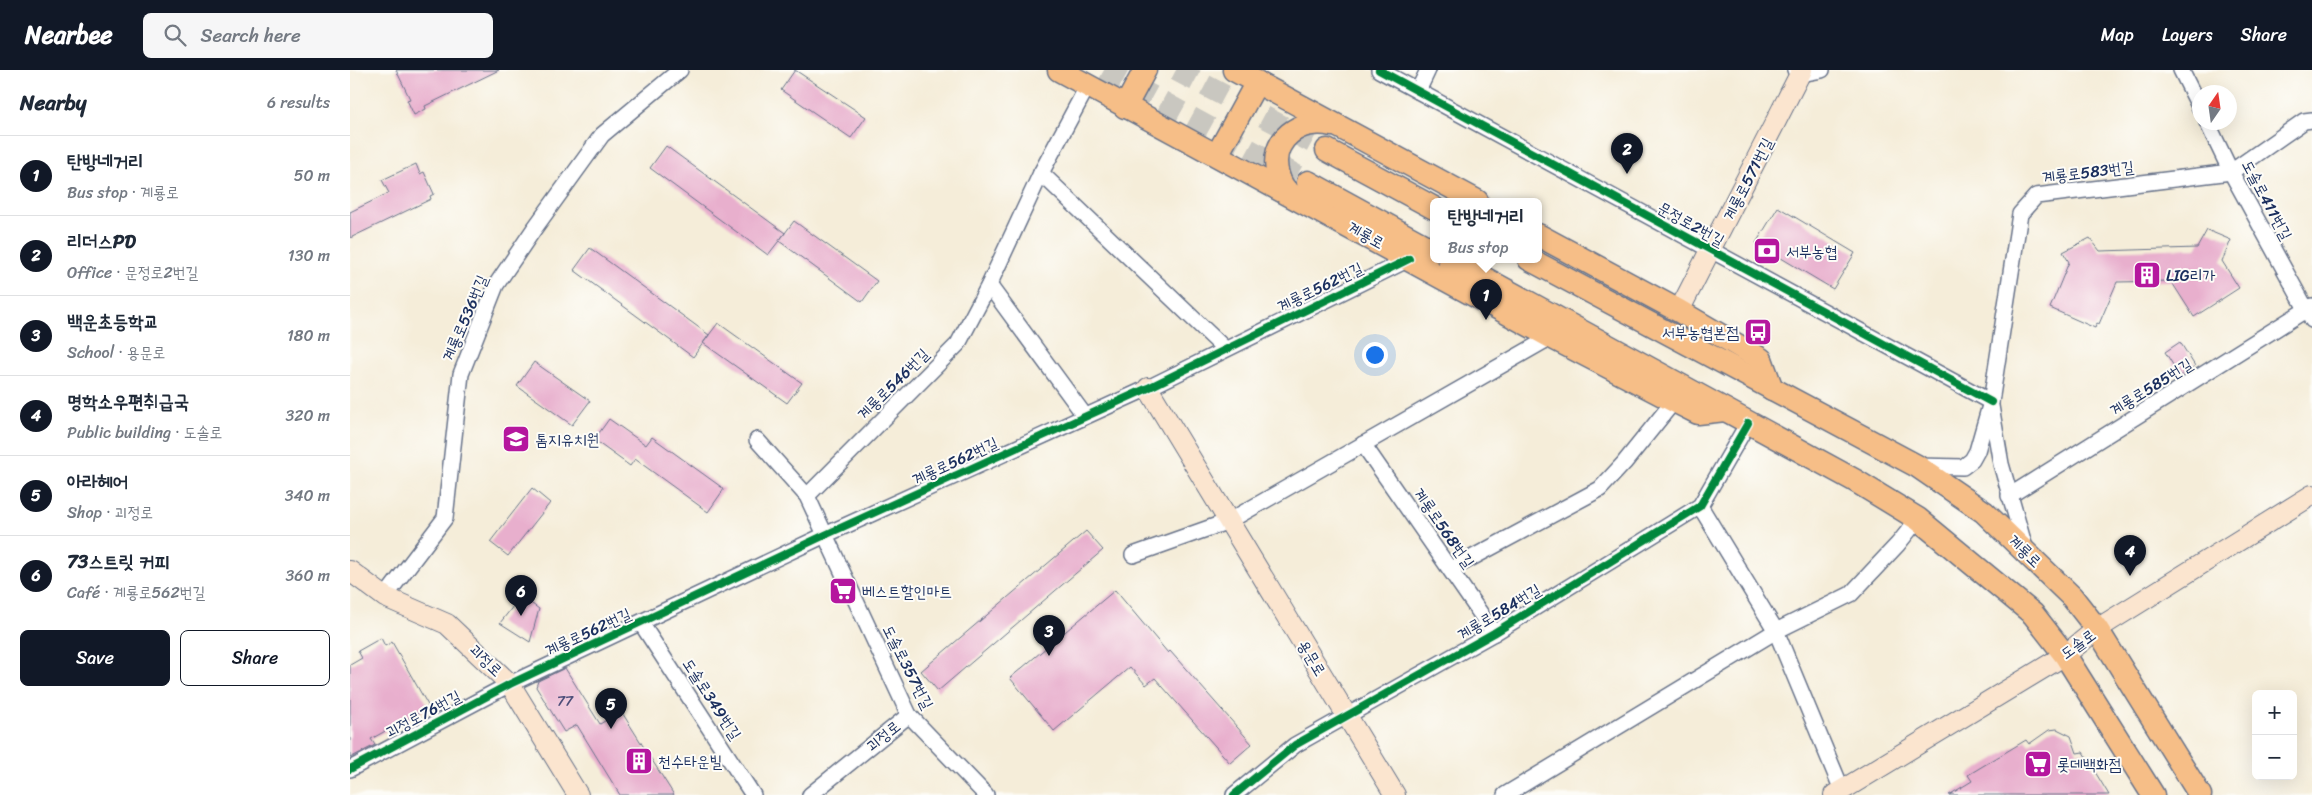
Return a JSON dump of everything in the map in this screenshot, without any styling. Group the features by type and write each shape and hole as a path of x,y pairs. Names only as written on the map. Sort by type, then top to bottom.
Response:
{"main road":[{"name":"계룡로","path":"1059,70 1217,155 1304,191 1430,248"},
{"path":"1125,107 1145,70"},
{"path":"1234,70 1258,76 1341,127 1471,198"},
{"path":"1217,155 1258,76"},
{"path":"1304,191 1288,192 1280,181 1276,168 1277,155 1282,142 1291,132 1303,125 1316,122 1341,127"},
{"path":"1327,150 1430,206"},
{"name":"계룡로","path":"1304,191 1409,259 1551,337 1674,401 1698,413 1725,410"},
{"path":"1542,237 1679,311 1761,359 1772,389"},
{"path":"1455,263 1854,480 1918,519 2033,614 2065,655 2154,795"},
{"name":"계룡로","path":"1536,263 1917,466 1984,512 2072,597 2097,629 2200,795"}],"street":[{"name":"계룡로536번길","path":"385,597 445,518 460,374 496,285 602,135 680,70"},
{"name":"문정로2번길","path":"1379,70 1991,402"},
{"path":"1418,91 1428,70"},
{"path":"1799,71 1822,70"},
{"path":"2181,70 2192,92"},
{"name":"계룡로571번길","path":"1679,311 1712,251 1799,71"},
{"name":"계룡로546번길","path":"807,496 958,344 989,285 1041,173 1088,85"},
{"name":"계룡로583번길","path":"1917,466 1963,467 1972,460 1977,451 1991,402 2020,214 2036,196 2231,172 2304,121 2312,120"},
{"name":"도솔로411번길","path":"2211,130 2231,172 2310,312"},
{"path":"1041,173 1225,349"},
{"name":"계룡로562번길","path":"510,684 825,536 1148,388 1409,259"},
{"path":"989,285 1085,416"},
{"name":"계룡로585번길","path":"2009,496 2310,312"},
{"path":"1133,555 1229,521 1551,337"},
{"name":"용문로","path":"1148,388 1395,795"},
{"path":"1451,569 1600,489 1624,463 1674,401"},
{"name":"계룡로583번길","path":"1991,402 2001,464 2026,553"},
{"name":"계룡로584번길","path":"1234,795 1295,745 1494,633 1700,506 1748,423"},
{"path":"757,440 807,496 825,536"},
{"name":"계룡로568번길","path":"1363,444 1494,633"},
{"name":"도솔로","path":"1700,506 1776,631 1838,792 2065,655 2097,629 2312,495"},
{"path":"1505,795 1776,631 1851,594 1898,544 1918,519"},
{"name":"도솔로357번길","path":"825,536 910,715 986,795"},
{"name":"괴정로","path":"350,571 385,597 448,624 510,684 578,795"},
{"name":"도솔로349번길","path":"641,623 754,795"},
{"name":"괴정로76번길","path":"350,769 510,684"},
{"name":"괴정로","path":"810,795 910,715"}],"building":[{"path":"396,70 499,70 425,106 426,109 414,115 407,100 410,99"},
{"path":"795,70 866,117 851,138 781,90"},
{"path":"666,146 785,233 768,255 650,168"},
{"path":"416,164 420,174 424,172 434,194 430,196 431,199 350,238 350,212 389,193 382,180"},
{"path":"1778,207 1855,253 1833,289 1756,243"},
{"path":"794,221 877,281 862,302 779,241"},
{"name":"LIG리가","path":"2207,230 2231,240 2222,261 2239,288 2194,317 2171,281 2117,282 2099,324 2097,323 2095,328 2050,308 2069,262 2063,252 2090,238 2100,251 2197,248"},
{"path":"590,248 709,335 693,357 574,270"},
{"path":"718,323 802,383 787,403 703,343"},
{"path":"2180,342 2195,366 2180,376 2165,352"},
{"path":"534,362 590,401 572,425 517,386"},
{"path":"609,419 646,445 652,437 724,489 708,512 635,459 630,466 594,440"},
{"path":"532,488 550,503 508,556 490,542"},
{"path":"1086,531 1103,550 938,691 921,671"},
{"path":"1115,590 1168,653 1170,651 1252,744 1230,763 1155,678 1146,685 1130,667 1054,731 1010,678"},
{"path":"521,596 539,609 530,642 500,623"},
{"path":"381,638 385,646 392,642 429,707 371,739 375,745 350,758 350,665 362,658 358,651"},
{"path":"565,668 600,724 621,711 674,795 620,795 577,725 564,732 536,687 538,681"},
{"name":"롯데백화점","path":"2057,729 2071,736 2077,753 2083,752 2109,795 1949,795 1972,781 1968,775 2026,740 2029,744 2049,730"}],"tunnel":[{"path":"1104,70 1308,182"},
{"path":"1176,70 1327,150"}],"cycle path":[{"path":"1379,70 1991,402"},
{"path":"350,769 510,684 825,535 1148,388 1409,259"},
{"path":"1234,795 1295,745 1494,633 1700,506 1748,423"}],"place":[{"name":"리더스PD","path":"1627,174"},
{"name":"서부농협","path":"1767,251"},
{"name":"LIG리가","path":"2147,275"},
{"name":"탄방네거리","path":"1486,320"},
{"name":"서부농협본점","path":"1758,332"},
{"name":"톰지유치원","path":"516,439"},
{"name":"명학소우편취급국","path":"2130,576"},
{"name":"베스트할인마트","path":"843,591"},
{"name":"73스트릿 커피","path":"521,616"},
{"name":"백운초등학교","path":"1049,656"},
{"name":"아라헤어","path":"611,729"},
{"name":"천수타운빌","path":"639,761"},
{"name":"롯데백화점","path":"2038,764"}]}
